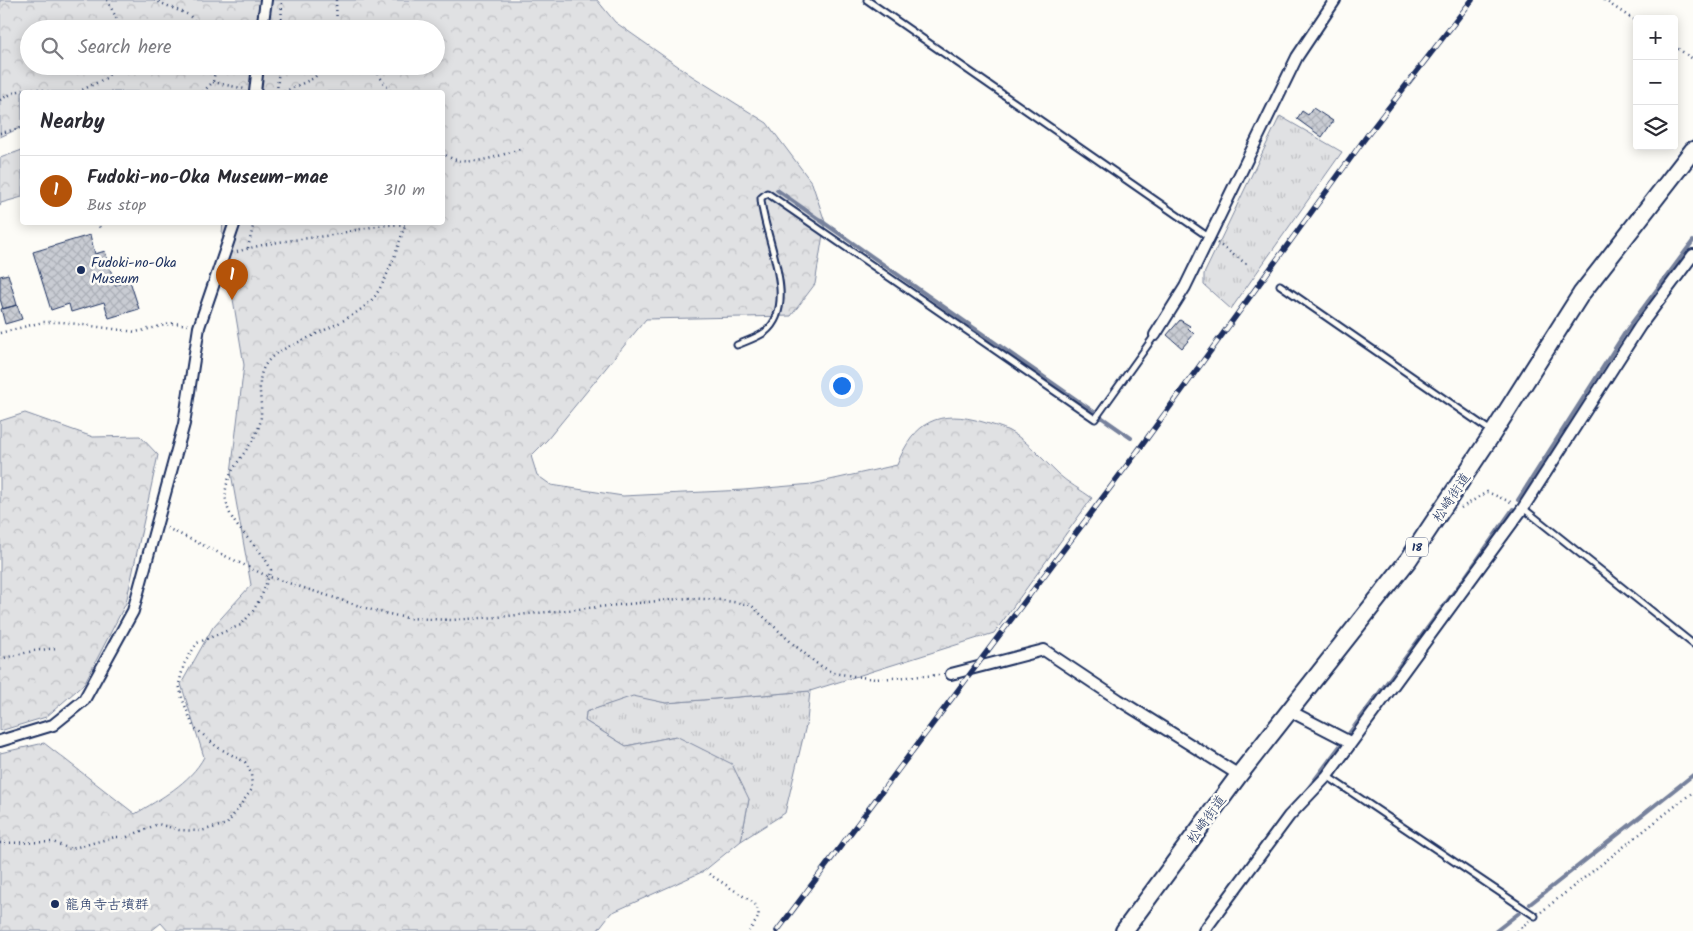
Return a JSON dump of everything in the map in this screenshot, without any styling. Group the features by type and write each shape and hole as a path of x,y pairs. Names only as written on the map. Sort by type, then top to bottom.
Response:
{"main road":[{"name":"松崎街道","path":"1124,931 1239,775 1409,559 1494,433 1581,294 1693,150"}],"street":[{"path":"263,20 266,0"},
{"path":"1156,335 1172,310 1210,238 1298,57 1335,0"},
{"path":"255,90 257,75"},
{"path":"0,740 53,725 84,700 134,611 184,424 200,327 233,225"},
{"path":"1204,931 1289,816 1327,776 1350,742 1523,508 1640,326 1693,255"},
{"path":"951,674 1044,650 1119,700 1239,775"},
{"path":"1290,711 1350,742"}],"lane":[{"path":"867,0 1210,238"},
{"path":"738,345 766,331 775,318 778,306 780,283 776,257 762,209 761,198 768,194 1095,419 1156,335"},
{"path":"1280,285 1494,433"},
{"path":"1523,508 1693,644"},
{"path":"1327,776 1535,916"}],"path":[{"path":"108,0 118,20"},
{"path":"154,0 189,15 194,20"},
{"path":"281,20 282,0"},
{"path":"336,0 337,20"},
{"path":"1604,0 1633,19"},
{"path":"1678,49 1693,59"},
{"path":"82,90 108,75"},
{"path":"205,90 213,82 214,75"},
{"path":"277,90 278,75"},
{"path":"288,90 317,75"},
{"path":"379,75 390,90"},
{"path":"213,82 247,90"},
{"path":"23,90 39,88 44,90"},
{"path":"0,100 20,91"},
{"path":"0,133 20,128"},
{"path":"445,155 464,161 480,161 523,148"},
{"path":"248,248 253,225"},
{"path":"223,258 248,248 377,225"},
{"path":"0,843 53,842 70,849 115,837 127,836 158,824 179,830 202,831 227,824 252,789 251,773 244,762 217,748 193,726 182,698 179,684 184,664 197,643 241,625 253,611 262,596 271,570 266,559 233,522 226,504 225,490 229,476 254,438 260,423 262,408 258,379 271,357 346,319 374,297 405,225"},
{"path":"1210,238 1248,265"},
{"path":"0,333 43,322 62,322 136,332 174,323 200,327"},
{"path":"1438,516 1448,517 1486,492 1523,508"},
{"path":"157,523 267,576 375,611 407,618 470,619 688,598 721,600 751,605 816,663 833,673 875,679 951,674"},
{"path":"0,659 32,651 56,648"},
{"path":"1517,931 1693,792"},
{"path":"709,874 754,903 758,908 759,918 749,931"}],"green space":[{"path":"0,0 597,0 615,22 692,76 767,123 812,183 825,222 815,284 791,316 646,319 547,440 531,456 537,475 551,485 623,496 744,490 812,484 897,465 911,438 920,429 930,422 941,418 953,417 983,422 1000,427 1016,435 1062,477 1092,498 994,633 810,691 666,703 633,696 586,712 585,721 626,746 676,736 732,764 749,799 741,841 704,871 611,913 597,931 168,931 161,923 151,931 0,931 0,753 44,743 135,814 183,783 204,757 181,684 213,627 251,585 231,473 244,365 222,233 223,225 445,225 445,90 20,90 20,128 0,137"},
{"path":"1280,116 1342,152 1231,309 1204,285 1204,274"},
{"path":"20,151 20,198 1,203 0,206 0,158"},
{"path":"25,413 93,437 140,436 158,455 126,603 84,684 46,717 0,731 0,421"},
{"path":"810,691 807,721 785,813 741,841 749,799 676,736 626,746 585,721 586,712 633,695 666,703"}],"building":[{"path":"1313,108 1333,121 1322,137 1297,119 1302,111 1308,115"},
{"path":"90,235 95,254 105,251 115,285 130,281 139,309 109,318 104,302 71,312 69,304 51,310 33,252"},
{"path":"8,274 17,305 3,309 0,299 0,276"},
{"path":"17,305 22,319 5,324 1,309"},
{"path":"1180,320 1190,326 1188,328 1194,334 1182,348 1167,335"}],"waterway":[{"path":"777,190 1131,438"},
{"path":"1518,500 1626,331 1693,241"},
{"path":"1348,735 1466,576 1513,509"},
{"path":"1304,794 1340,746"},
{"path":"1530,904 1693,775"},
{"path":"1496,931 1519,913"}],"railway":[{"path":"777,931 1137,452 1366,137 1472,0"}],"place":[{"name":"Fudoki-no-Oka Museum","path":"81,270"},
{"name":"Fudoki-no-Oka Museum-mae","path":"232,300"},
{"name":"龍角寺古墳群","path":"55,904"}]}
